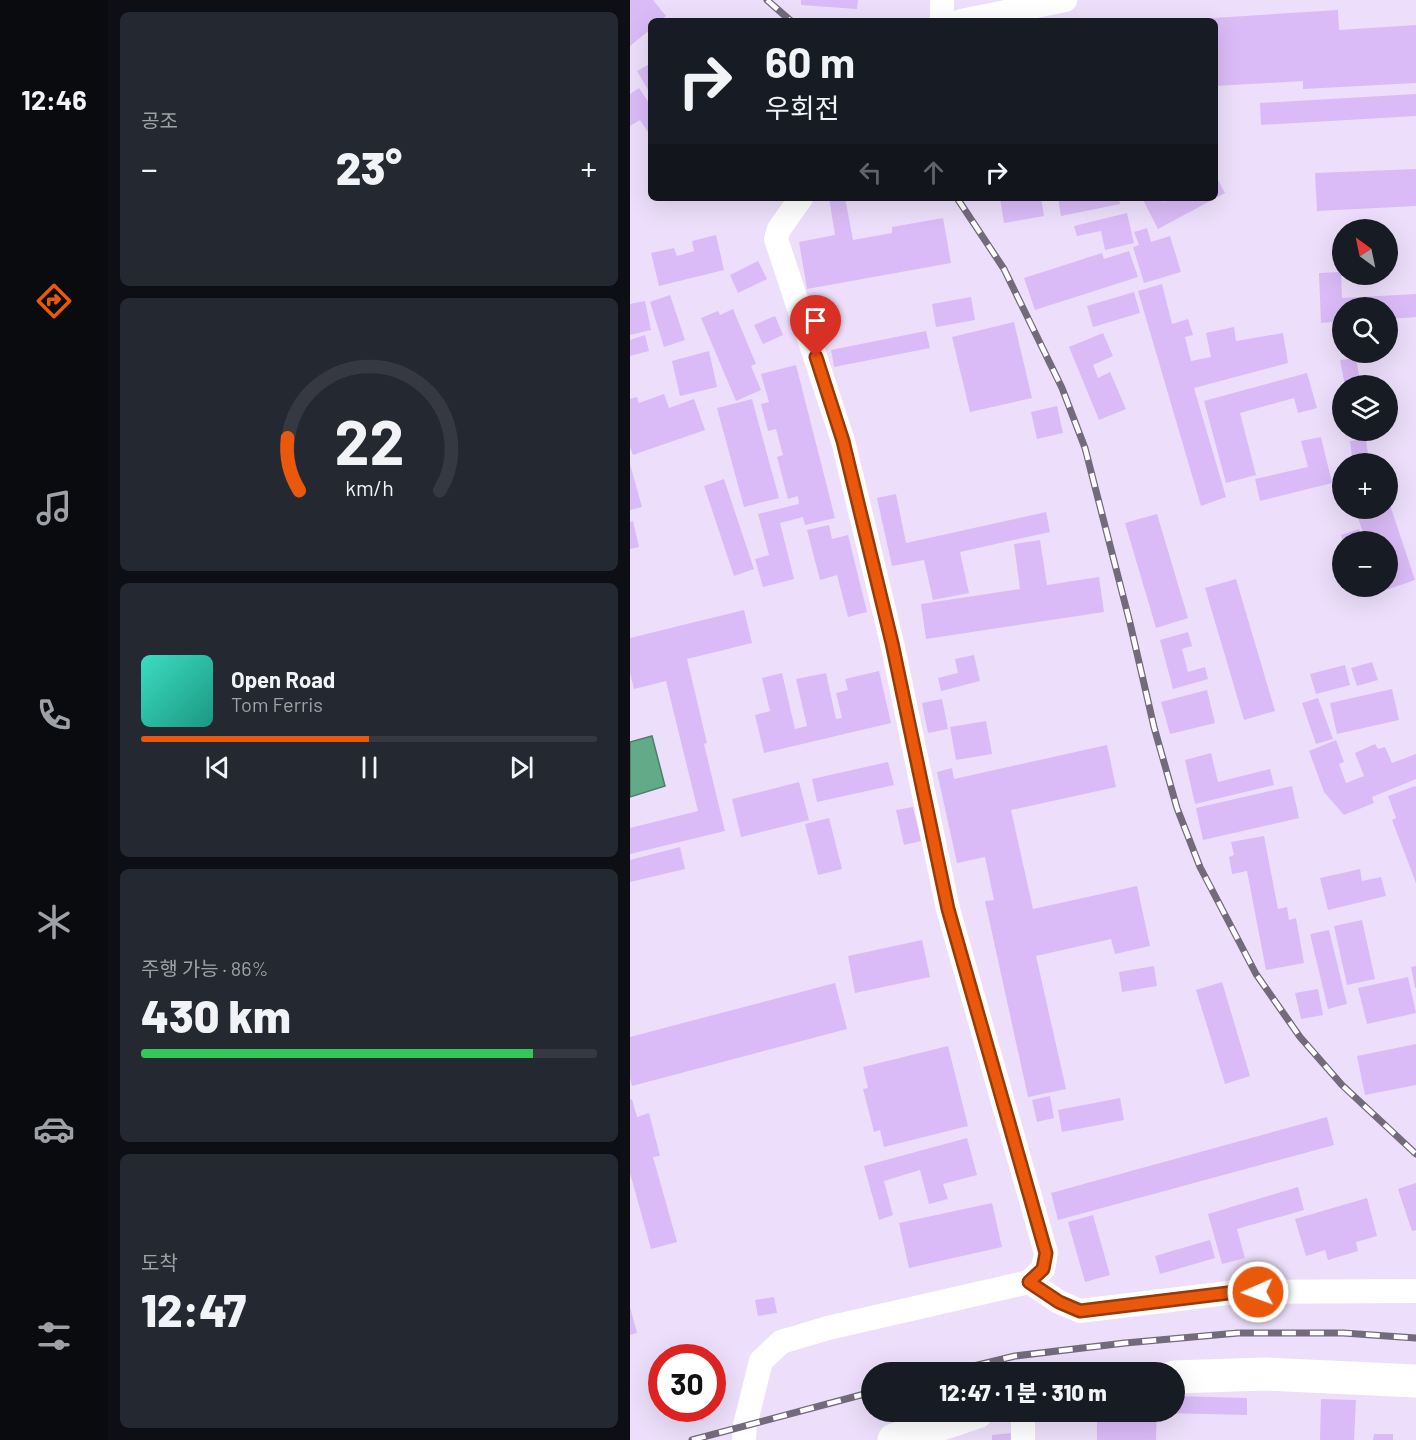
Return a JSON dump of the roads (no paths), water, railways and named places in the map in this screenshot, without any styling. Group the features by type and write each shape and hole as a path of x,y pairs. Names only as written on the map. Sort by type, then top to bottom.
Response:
{"street":[{"path":"942,0 942,18"},
{"path":"977,18 1065,0"},
{"path":"744,1440 745,1425 761,1361 780,1342 828,1328 1029,1282 1043,1269 1046,1253 948,909 892,643 843,441 776,239 779,229 799,201"},
{"path":"1029,1282 1059,1302 1080,1311 1236,1292 1416,1291"},
{"path":"1185,1377 1265,1374 1416,1381"},
{"path":"894,1440 947,1422"},
{"path":"1023,1422 1023,1440"}],"railway":[{"path":"767,0 788,18"},
{"path":"959,201 1004,269 1062,388 1085,448 1154,727 1177,808 1200,867 1256,974 1300,1037 1342,1085 1416,1154"},
{"path":"990,1362 1015,1356 1125,1343 1238,1333 1343,1333 1416,1338"},
{"path":"692,1440 861,1395"}]}
